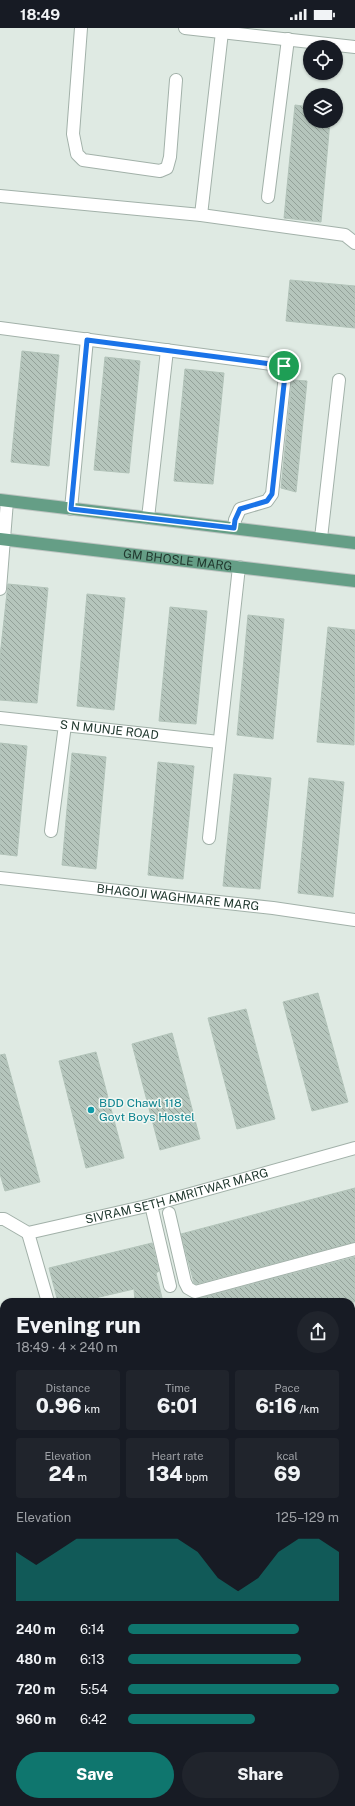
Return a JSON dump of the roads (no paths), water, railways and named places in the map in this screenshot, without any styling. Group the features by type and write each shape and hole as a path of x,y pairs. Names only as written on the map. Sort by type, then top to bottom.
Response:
{"main road":[{"path":"4,501 355,543"},
{"name":"GM BHOSLE MARG","path":"2,539 355,580"}],"street":[{"path":"81,28 73,134 77,154 83,160 160,171 167,168 170,157 176,80"},
{"path":"185,28 355,47"},
{"path":"201,215 222,32"},
{"path":"268,197 288,40"},
{"path":"0,196 201,215 345,236 355,243"},
{"path":"0,328 284,366 287,368 272,494 267,501 240,509 235,520 234,528"},
{"path":"71,509 87,340"},
{"path":"148,518 167,350"},
{"path":"321,538 339,380"},
{"path":"0,589 4,501"},
{"path":"209,838 239,567"},
{"name":"S N MUNJE ROAD","path":"0,718 219,742"},
{"path":"51,831 65,725"},
{"name":"BHAGOJI WAGHMARE MARG","path":"0,878 273,908 355,920"},
{"name":"SIVRAM SETH AMRITWAR MARG","path":"28,1234 151,1205 355,1148"},
{"path":"151,1205 170,1286"},
{"path":"169,1213 185,1282 188,1288 195,1292 355,1249"},
{"path":"0,1219 4,1219 28,1234 47,1298"}],"place":[{"name":"BDD Chawl 118 Govt Boys Hostel","path":"91,1110"}]}
